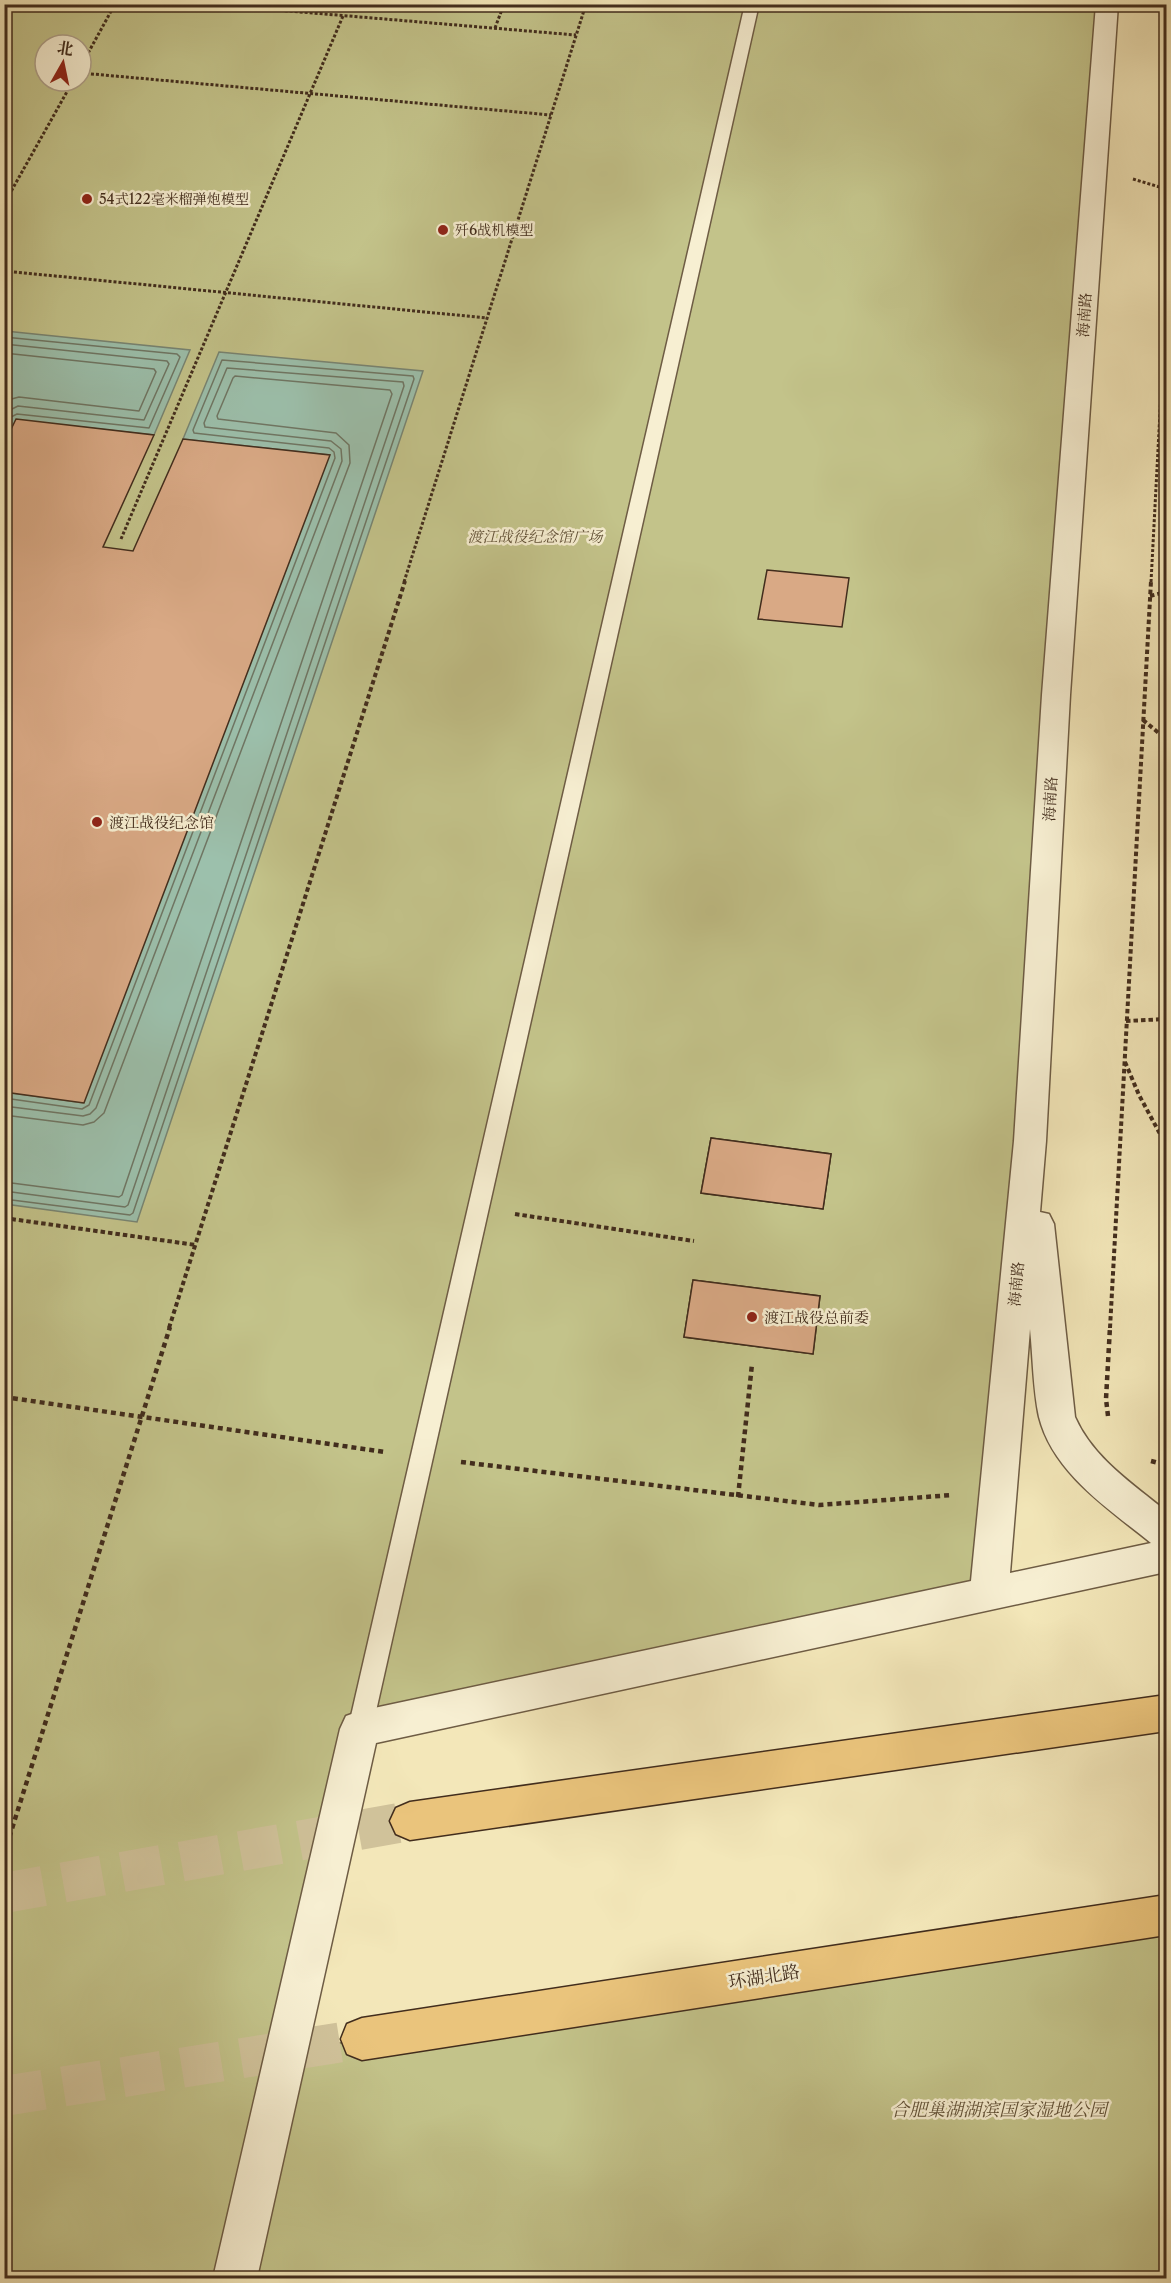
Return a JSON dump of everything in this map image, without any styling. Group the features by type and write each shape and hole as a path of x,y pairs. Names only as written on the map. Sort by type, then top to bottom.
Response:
{"main road":[{"path":"410,1821 1167,1713"},
{"name":"环湖北路","path":"362,2039 1167,1915"}],"street":[{"name":"海南路","path":"989,1594 1030,1141 1056,695 1107,4"},
{"path":"1030,1141 1046,1318 1060,1428 1068,1444 1098,1475 1167,1533"},
{"path":"235,2278 360,1729 1167,1556"}],"lane":[{"path":"360,1729 752,4"}],"path":[{"path":"93,44 115,4"},
{"path":"205,4 576,35"},
{"path":"495,28 504,4"},
{"path":"4,1854 586,4"},
{"path":"121,539 343,16"},
{"path":"93,74 551,115"},
{"path":"4,204 66,93"},
{"path":"4,271 488,318"},
{"path":"1109,1421 1106,1399 1167,299"},
{"path":"1150,596 1167,592"},
{"path":"1143,720 1167,739"},
{"path":"1126,1021 1167,1019"},
{"path":"1124,1059 1139,1095 1167,1145"},
{"path":"478,1209 694,1241"},
{"path":"4,1218 196,1245"},
{"path":"738,1497 752,1364"},
{"path":"4,1397 421,1457 819,1505 881,1502 997,1490"},
{"path":"1143,1458 1167,1465"}],"green space":[{"name":"渡江战役纪念馆广场","path":"5,5 1107,5 989,1594 360,1729 288,2051 1166,1915 1166,2278 5,2278"}],"water":[{"path":"5,331 190,350 154,435 17,420 5,444"},
{"path":"219,352 423,371 137,1222 5,1204 5,1092 83,1103 329,455 183,439"}],"building":[{"name":"渡江战役纪念馆","path":"16,419 154,435 103,547 133,551 183,439 330,455 84,1103 4,1092 4,444"},
{"path":"767,570 849,578 842,627 758,619"},
{"path":"711,1138 831,1154 823,1209 701,1193"},
{"path":"711,1138 831,1154 823,1209 701,1193"},
{"name":"渡江战役总前委","path":"693,1280 820,1296 813,1354 684,1337"},
{"name":"渡江战役总前委","path":"693,1280 820,1296 813,1354 684,1337"}],"tunnel":[{"path":"4,1893 410,1821"},
{"path":"4,2096 362,2039"}],"place":[{"name":"54式122毫米榴弹炮模型","path":"87,199"},
{"name":"歼6战机模型","path":"443,230"},
{"name":"渡江战役纪念馆","path":"97,822"},
{"name":"渡江战役总前委","path":"752,1317"}],"park label":[{"name":"合肥巢湖湖滨国家湿地公园","path":"999,2110"}]}
